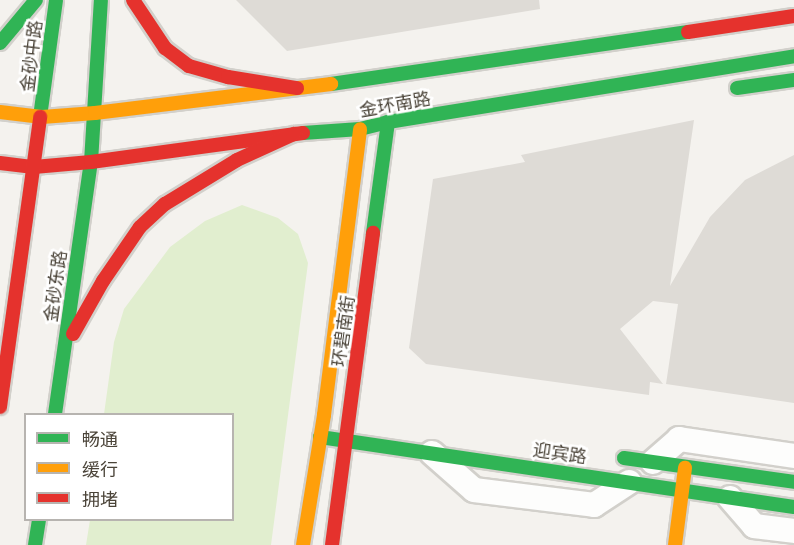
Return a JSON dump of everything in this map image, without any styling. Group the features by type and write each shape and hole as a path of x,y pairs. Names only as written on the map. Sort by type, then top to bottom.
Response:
{"main road":[{"path":"0,43 36,0"},
{"name":"金砂中路","path":"42,117 56,0"},
{"path":"95,113 101,0"},
{"path":"133,0 165,48 189,66 228,77 297,88"},
{"name":"金环南路","path":"0,112 42,117 95,113 503,61 794,16"},
{"name":"金环南路","path":"0,163 34,167 91,162 294,134 360,129 405,119 794,56"},
{"path":"724,90 794,80"},
{"name":"金砂东路","path":"55,413 91,162 95,113"},
{"name":"金砂东路","path":"0,407 42,117"},
{"path":"405,119 425,128"},
{"name":"环碧南街","path":"332,545 347,441 355,420 388,122"},
{"name":"环碧南街","path":"303,545 324,415 360,129"},
{"path":"65,349 103,281 140,226 165,204 237,160 294,134"},
{"path":"0,325 7,356"},
{"path":"324,415 355,420"},
{"path":"320,437 432,453"},
{"name":"迎宾路","path":"606,455 794,482"},
{"path":"675,545 686,466"},
{"path":"629,482 794,507"},
{"path":"35,545 39,521"}],"street":[{"path":"653,462 679,439 794,456"},
{"path":"432,453 474,490 594,505 629,482"},
{"path":"730,498 754,526 794,531"}],"green space":[{"path":"242,205 278,218 298,234 308,263 271,545 86,545 90,521 234,521 234,413 104,413 114,342 124,309 170,247 205,221"}],"building":[{"path":"236,0 539,0 540,9 287,51"},
{"path":"694,120 670,286 710,217 745,180 794,155 794,403 666,384 678,304 653,301 620,329 663,384 650,382 649,395 426,364 409,348 433,179 525,162 521,155"}],"traffic: fast":[{"path":"0,43 36,0"},
{"path":"40,117 56,0"},
{"path":"55,413 91,162 101,0"},
{"path":"331,84 688,32"},
{"path":"303,133 360,129 388,122 794,56"},
{"path":"737,88 794,80"},
{"path":"373,233 388,122"},
{"path":"320,437 794,507"},
{"path":"624,458 794,482"},
{"path":"35,545 39,521"}],"traffic: slow":[{"path":"0,112 42,117 95,113 331,84"},
{"path":"303,545 324,415 360,129"},
{"path":"675,545 685,468"}],"traffic: jam":[{"path":"133,0 165,48 189,66 228,77 297,88"},
{"path":"688,32 794,16"},
{"path":"0,407 40,117"},
{"path":"0,163 34,167 91,162 303,133"},
{"path":"73,334 103,281 140,227 165,204 237,160 294,134"},
{"path":"332,545 373,233"}]}
